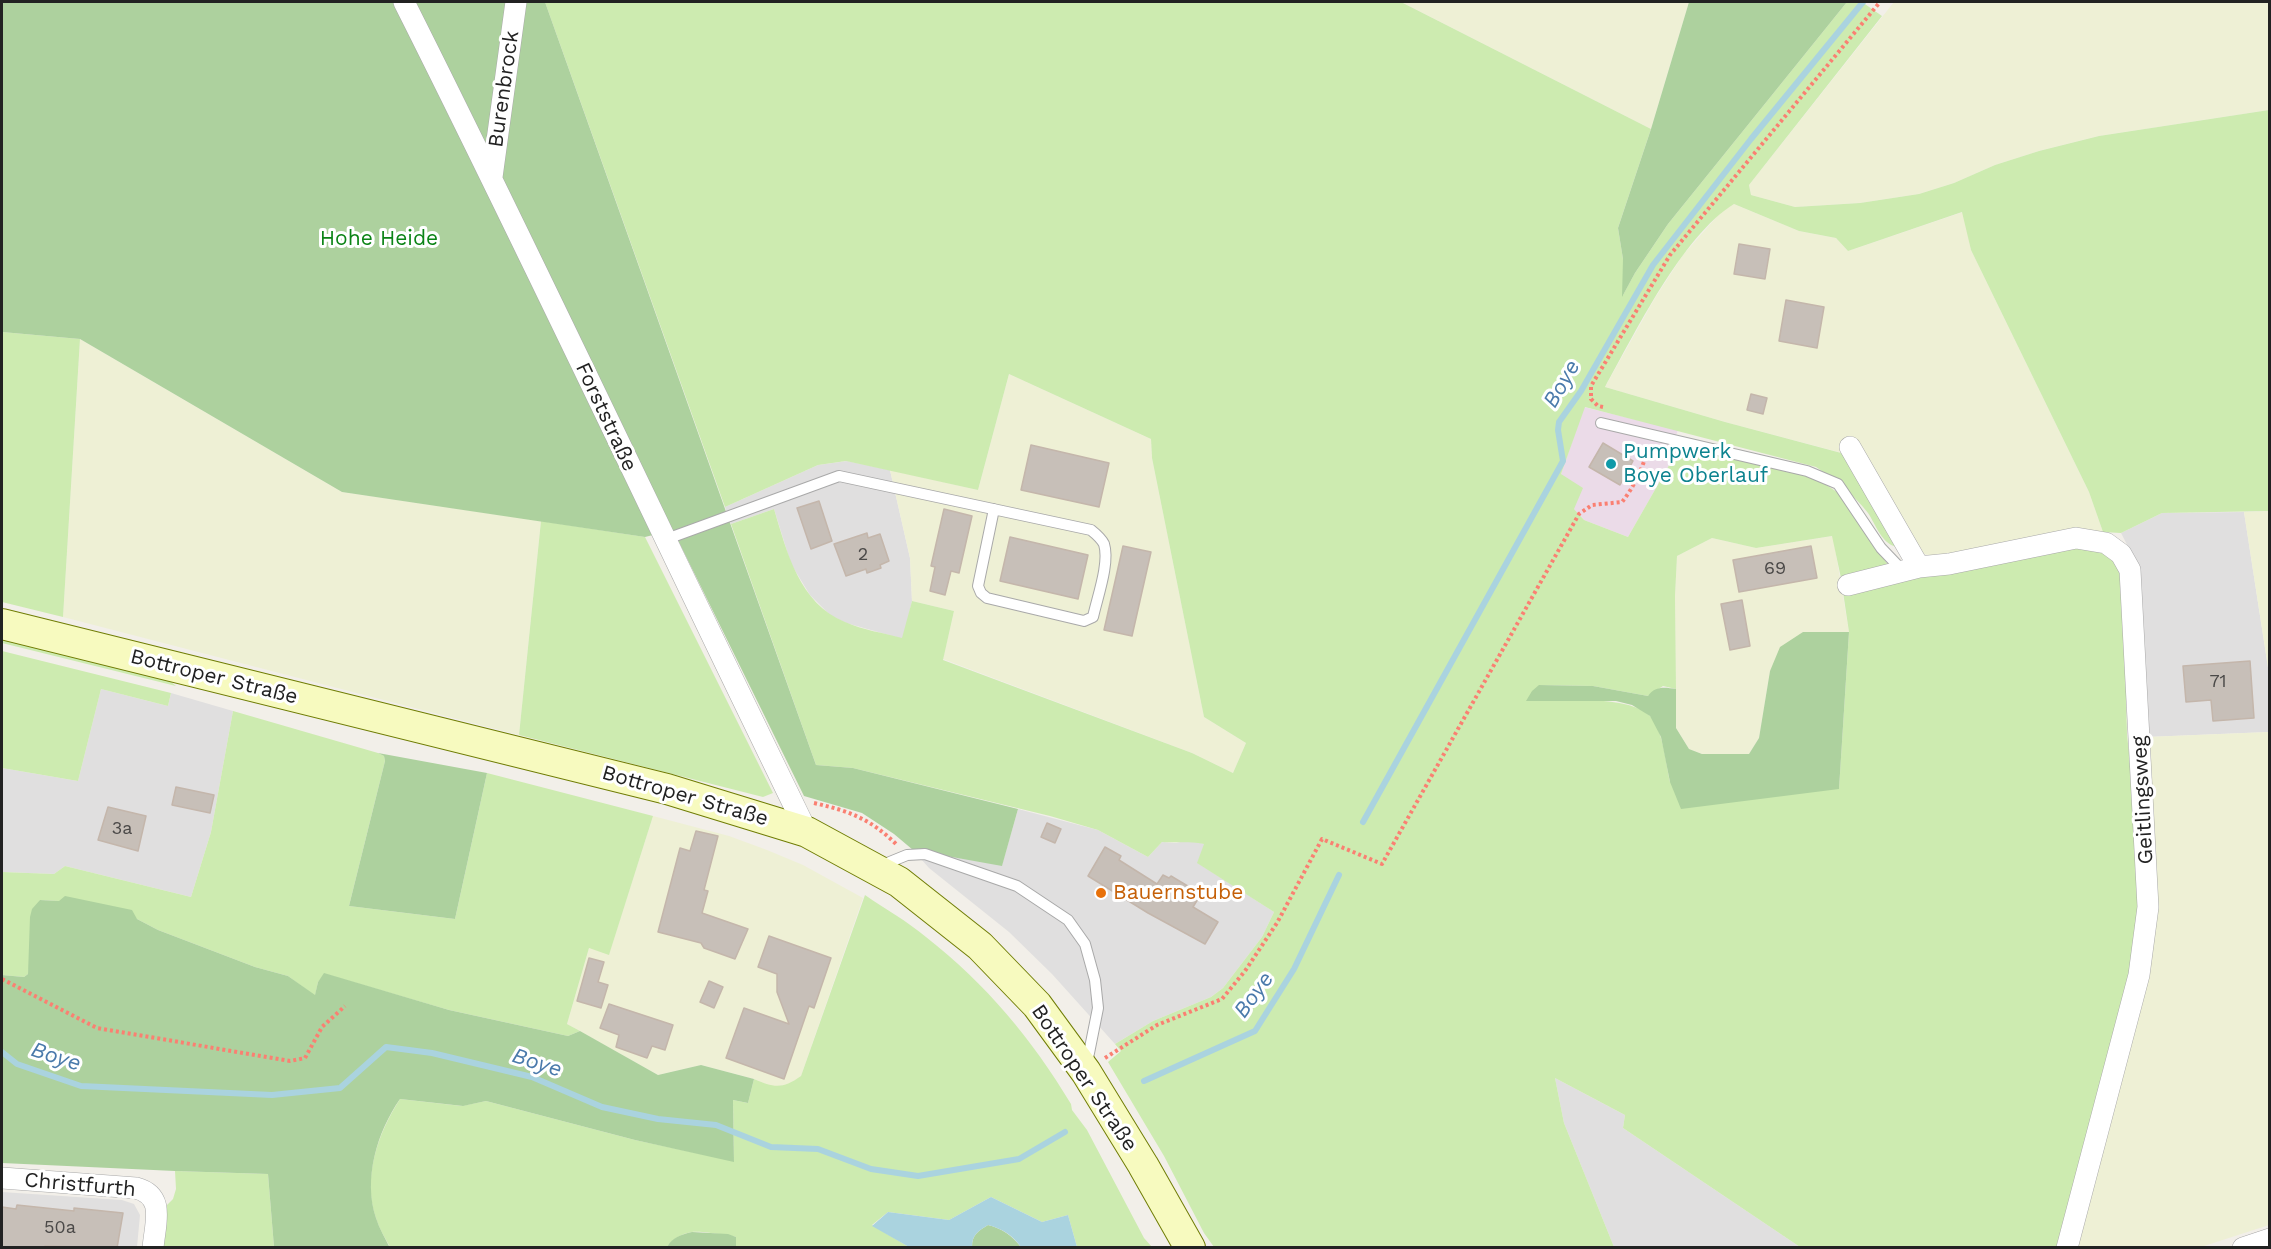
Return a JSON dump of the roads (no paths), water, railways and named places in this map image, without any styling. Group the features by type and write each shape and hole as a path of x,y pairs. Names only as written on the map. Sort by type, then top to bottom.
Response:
{"main road":[{"name":"Bottroper Straße","path":"2,624 668,789 807,832 899,882 980,946 1094,1066 1143,1165 1190,1248"}],"street":[{"name":"Forststraße","path":"404,2 492,177 664,540 807,832"},
{"name":"Burenbrock","path":"492,177 516,2"},
{"path":"1850,447 1911,569"},
{"name":"Geitlingsweg","path":"1848,585 1911,569 1949,564 2076,538 2096,540 2114,548 2127,562 2132,579 2148,908 2139,975 2067,1248"},
{"name":"Christfurth","path":"2,1178 136,1188 147,1191 155,1200 153,1248"},
{"path":"2243,1248 2270,1239"}],"lane":[{"path":"1601,423 1807,471 1838,484 1881,548 1911,569"},
{"path":"664,540 839,476 994,509 1091,530 1100,537 1104,545 1106,560 1093,617 1084,621 987,598 981,593 978,586 994,509"},
{"path":"874,869 906,855 925,854 1017,886 1068,920 1086,944 1095,980 1098,1008 1094,1066"}],"water":[{"path":"991,1197 1042,1222 1068,1215 1077,1247 1021,1247 1007,1233 988,1225 976,1234 972,1247 909,1247 872,1226 888,1212 949,1220"}],"waterway":[{"name":"Boye","path":"1363,822 1563,461 1558,430 1559,422 1581,391 1653,265 1751,139 1863,2"},
{"name":"Boye","path":"1144,1081 1255,1031 1294,969 1339,875"},
{"name":"Boye","path":"2,1052 17,1064 81,1086 272,1095 340,1088 386,1047 432,1053 532,1077 602,1107 658,1119 716,1125 771,1147 818,1149 871,1169 918,1176 1019,1159 1065,1132"}],"place":[{"name":"Pumpwerk Boye Oberlauf","path":"1611,464"},
{"name":"Bauernstube","path":"1101,893"}],"park label":[{"name":"Hohe Heide","path":"379,239"}]}
